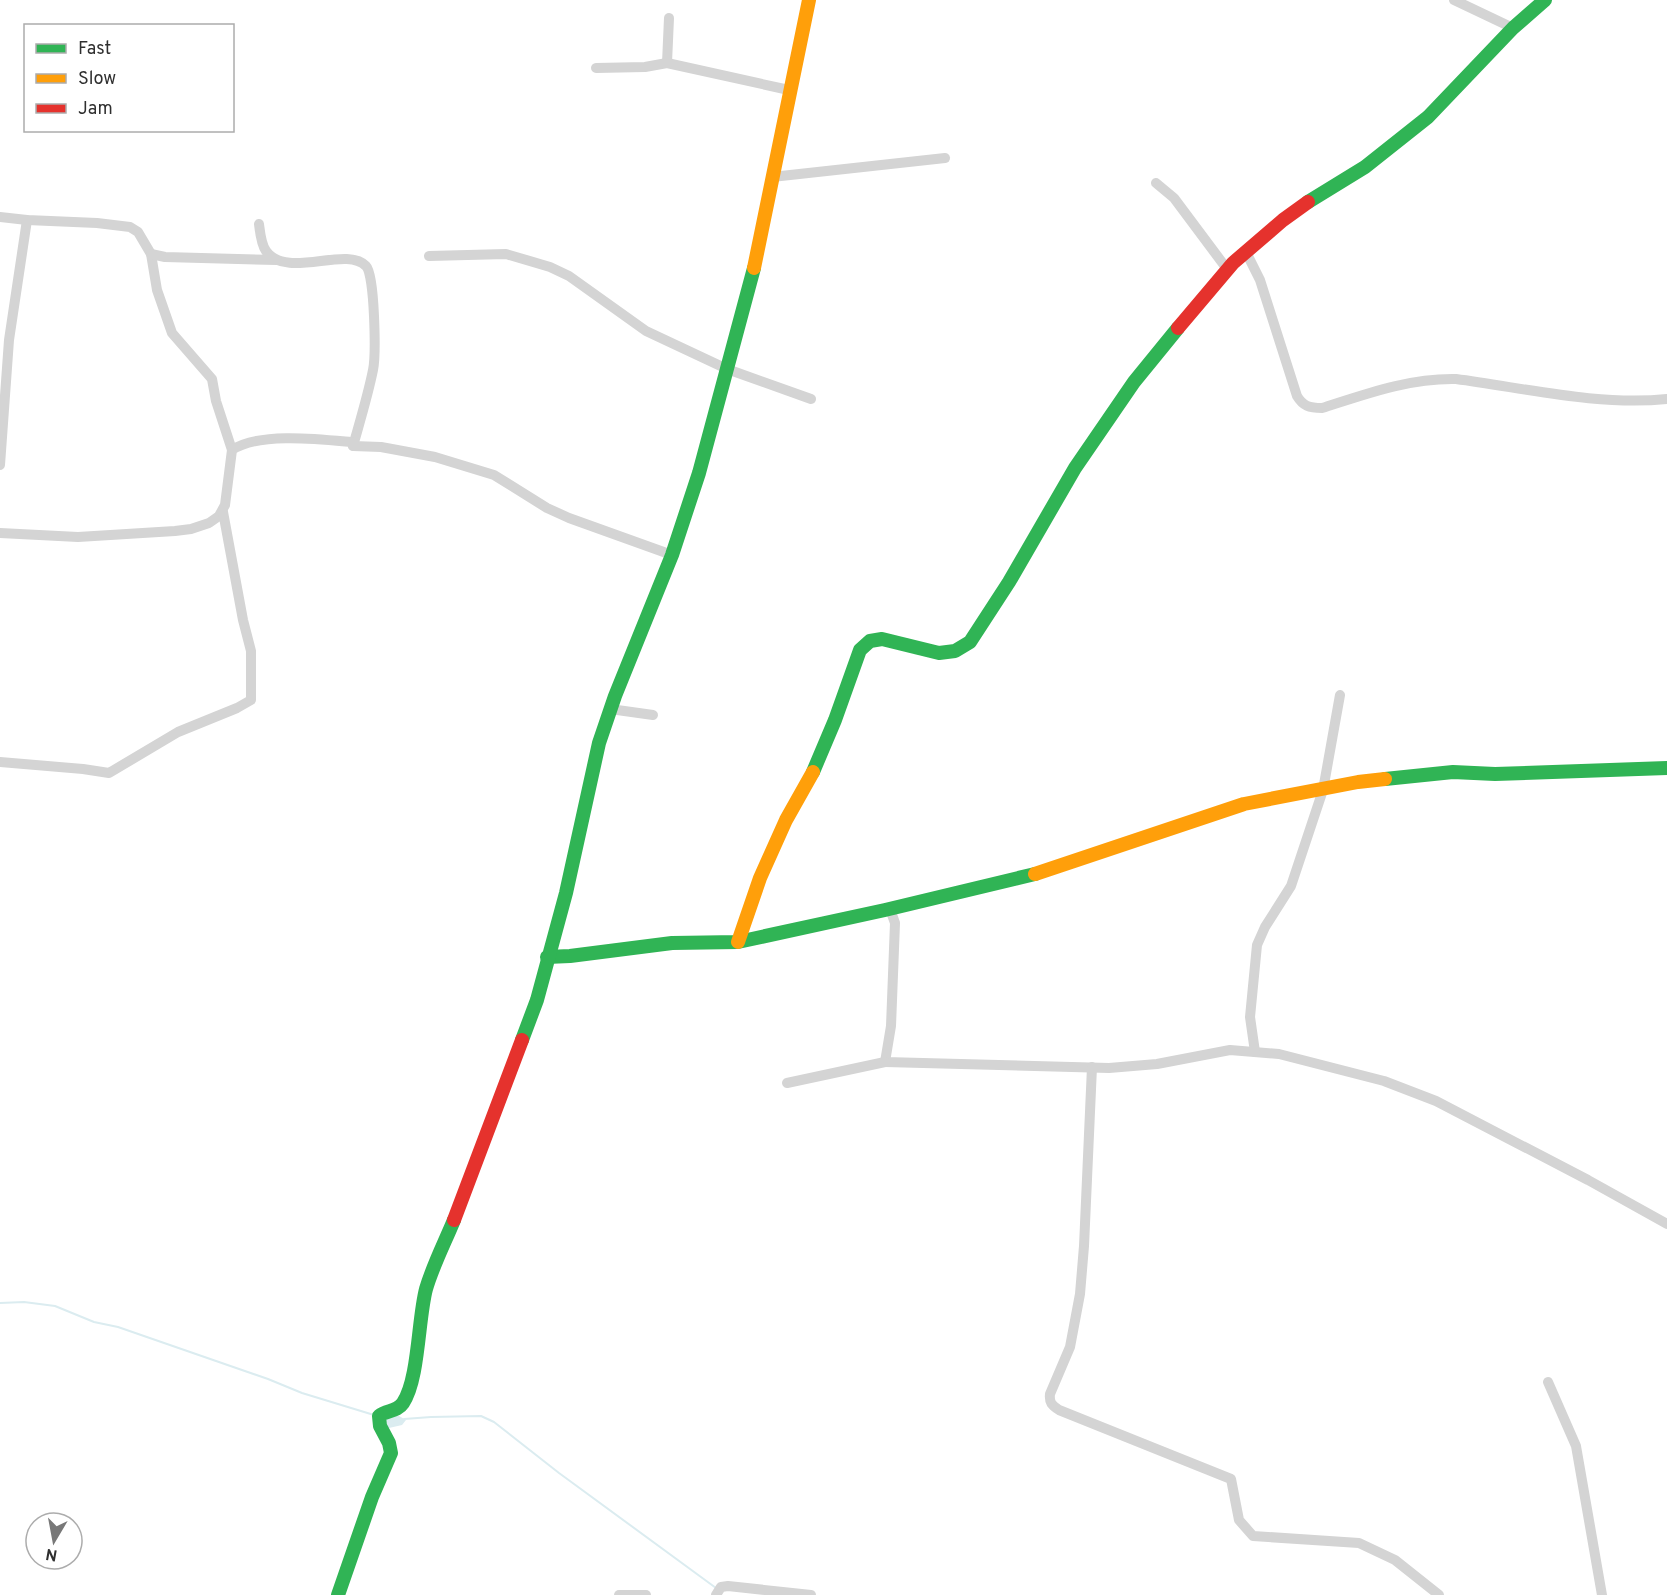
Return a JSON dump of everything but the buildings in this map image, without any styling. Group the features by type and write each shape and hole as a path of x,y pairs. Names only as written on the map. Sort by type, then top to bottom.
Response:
{"street":[{"path":"338,1595 372,1497 391,1453 391,1446 378,1423 379,1416 384,1412 398,1409 406,1398 412,1376 426,1289 464,1196 537,1000 566,892 598,743 672,555 699,473 755,263 809,0"},
{"path":"1454,0 1513,28"},
{"path":"738,942 760,878 786,820 812,775 864,644 869,640 881,638 944,654 962,649 970,642 1009,582 1075,468 1134,381 1192,308 1227,269 1283,220 1309,201 1365,167 1428,117 1513,28 1545,0"},
{"path":"667,63 669,18"},
{"path":"596,68 645,67 667,63 789,90"},
{"path":"772,177 945,158"},
{"path":"1156,183 1174,198 1227,269"},
{"path":"0,217 130,227 138,232 151,254 157,290 166,322 178,341 212,379 216,401 232,450 223,512 251,651 251,700 178,732 109,773 0,762"},
{"path":"0,465 9,340 27,220"},
{"path":"259,224 264,247 278,261"},
{"path":"1246,252 1260,280 1297,396 1310,408 1322,408 1416,381 1438,379 1456,379 1614,400 1667,399"},
{"path":"151,254 165,257 294,263 354,260 365,265 373,288 374,367 353,446"},
{"path":"429,256 506,254 550,267 569,276 646,331 727,369 811,399"},
{"path":"232,450 244,444 282,439 322,439 351,442 353,446 381,447 435,457 494,475 547,508 569,518 672,555"},
{"path":"0,533 78,537 175,531 209,523 223,512"},
{"path":"1255,1052 1250,1017 1257,945 1265,927 1291,885 1323,790 1340,695"},
{"path":"610,709 652,715"},
{"path":"547,957 672,943 738,942 1025,877 1244,804 1358,782 1453,772 1495,774 1667,768"},
{"path":"885,910 890,909 895,923 891,1026 885,1062"},
{"path":"787,1083 885,1062 1125,1067 1157,1064 1230,1050 1279,1054 1372,1077 1436,1101 1667,1224"},
{"path":"1092,1067 1080,1294 1070,1347 1050,1394 1051,1405 1231,1479 1239,1520 1252,1536 1268,1539 1359,1543 1395,1560 1439,1595"},
{"path":"1548,1382 1576,1446 1602,1595"},
{"path":"719,1591 747,1587 811,1595"},
{"path":"619,1595 646,1595"}],"shaded area":[{"path":"392,1412 406,1420 402,1425 389,1428 382,1425"}],"waterway":[{"path":"0,1303 24,1302 55,1306 94,1322 118,1327 302,1393 374,1415"},
{"path":"404,1419 481,1416 494,1422 559,1473 716,1588"}],"traffic: fast":[{"path":"1308,202 1365,167 1428,117 1513,28 1545,0"},
{"path":"522,1040 537,1000 566,893 599,743 615,696 672,555 699,473 754,268"},
{"path":"813,772 835,720 860,650 870,641 882,639 939,653 955,651 970,642 1009,582 1075,468 1134,382 1178,328"},
{"path":"1385,779 1453,772 1495,774 1667,768"},
{"path":"547,957 672,943 738,942 1035,874"},
{"path":"338,1595 372,1497 391,1453 389,1443 380,1426 379,1416 401,1406 408,1392 415,1364 426,1289 454,1220"}],"traffic: slow":[{"path":"754,268 809,0"},
{"path":"738,942 760,878 786,820 813,772"},
{"path":"1035,874 1244,804 1385,779"}],"traffic: jam":[{"path":"1178,328 1233,263 1283,220 1308,202"},
{"path":"454,1220 522,1040"}]}
